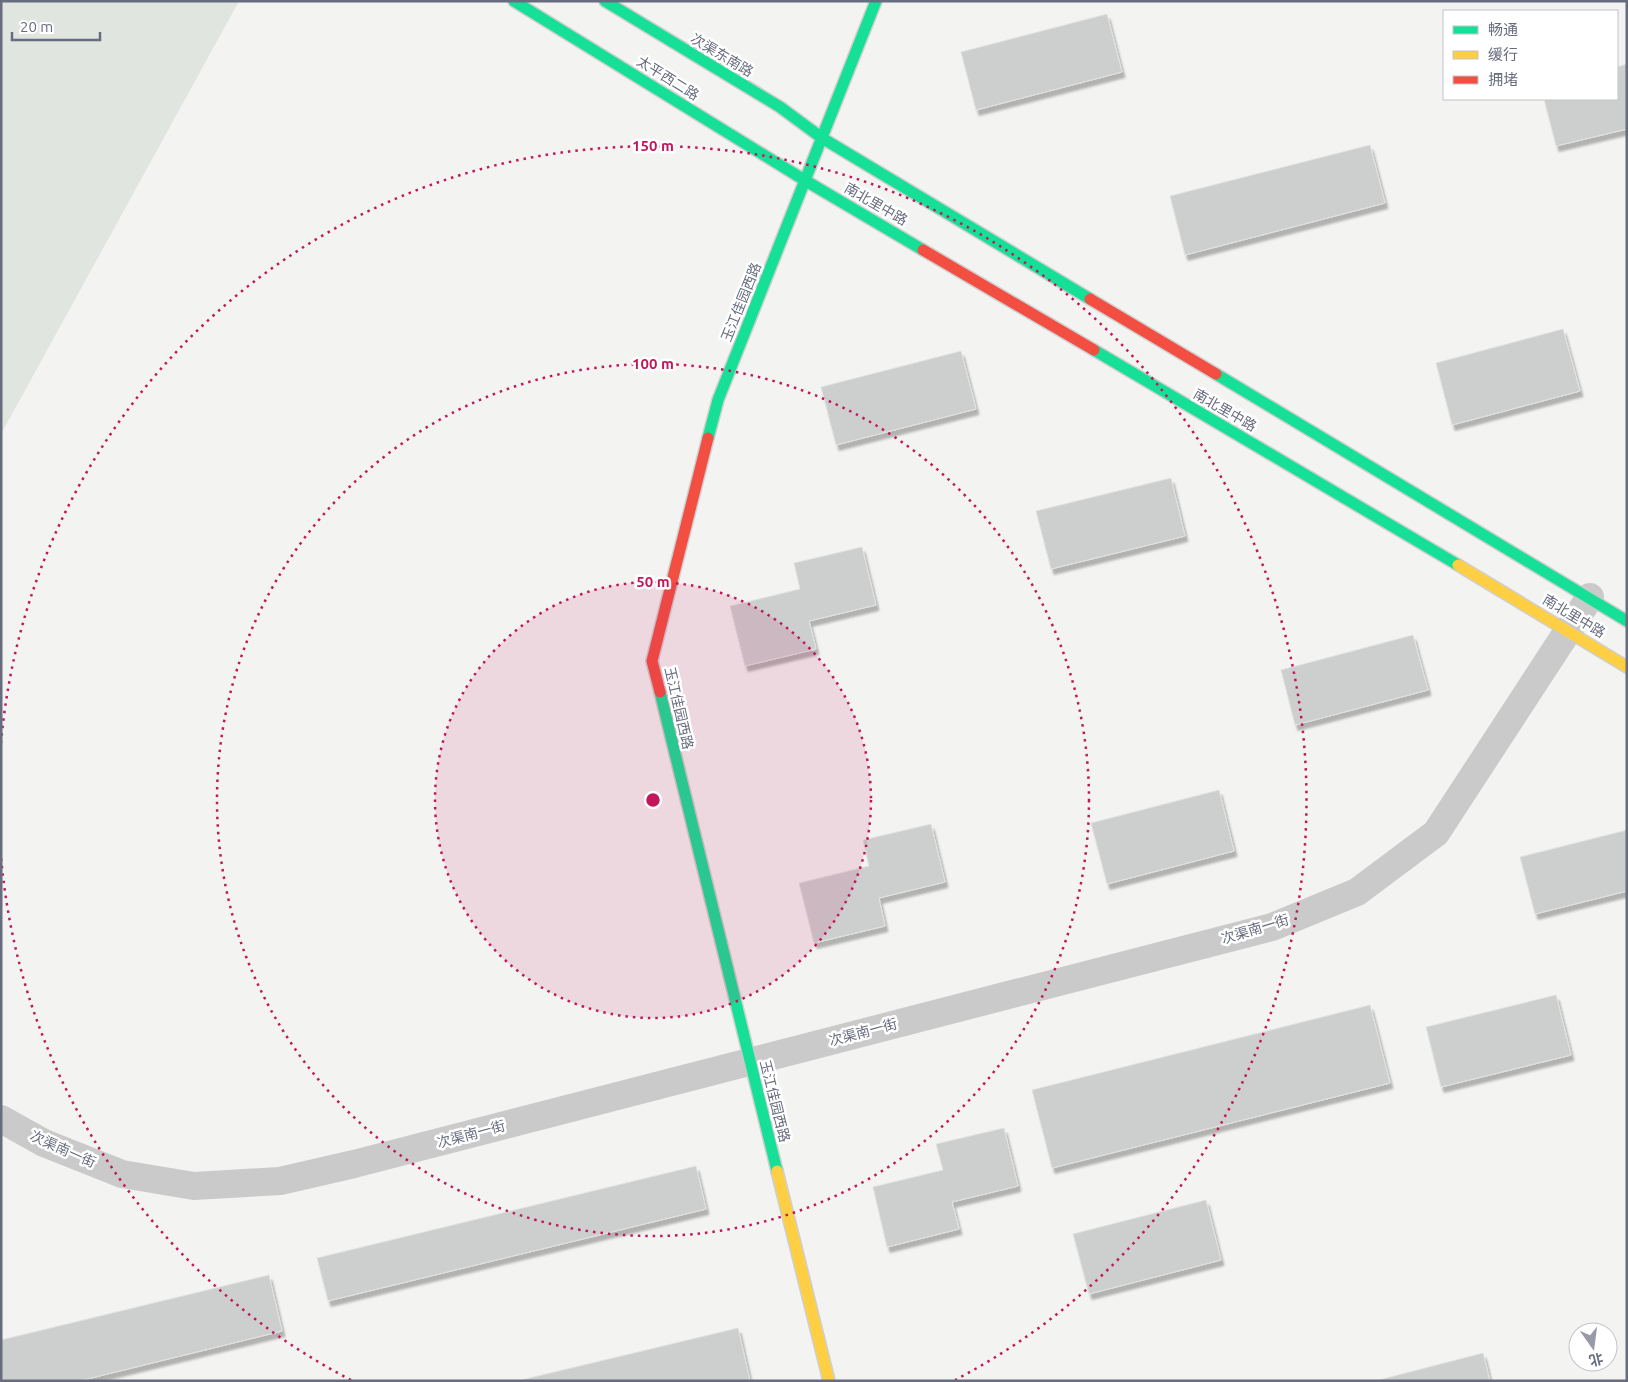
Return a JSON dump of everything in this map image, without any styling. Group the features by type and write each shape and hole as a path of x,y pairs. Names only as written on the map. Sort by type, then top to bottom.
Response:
{"street":[{"name":"太平西二路","path":"514,1 806,181"},
{"name":"次渠东南路","path":"605,1 780,107 822,138"},
{"name":"玉江佳园西路","path":"830,1381 652,661 718,400 876,1"},
{"name":"南北里中路","path":"822,138 1590,597 1627,621"},
{"name":"南北里中路","path":"806,181 1568,630 1627,667"},
{"name":"次渠南一街","path":"1,1119 44,1143 122,1174 194,1186 280,1181 354,1164 1272,926 1357,892 1436,833 1590,597"}],"shaded area":[{"path":"1,1 239,1 1,434"}],"building":[{"path":"1107,14 1122,72 976,110 961,52"},
{"path":"1627,64 1627,129 1556,146 1544,100 1618,100 1618,67"},
{"path":"1370,145 1385,203 1185,255 1170,196"},
{"path":"1563,329 1580,391 1452,425 1436,363"},
{"path":"961,351 976,409 836,445 821,387"},
{"path":"1171,478 1185,536 1051,569 1036,511"},
{"path":"862,547 876,605 809,621 816,649 745,666 730,606 800,589 794,563"},
{"path":"1413,635 1428,690 1295,725 1281,670"},
{"path":"1219,790 1234,851 1107,884 1091,823"},
{"path":"931,824 945,882 879,898 885,926 814,943 799,883 869,866 863,840"},
{"path":"1627,830 1627,891 1535,914 1520,857"},
{"path":"1556,995 1571,1055 1441,1087 1426,1027"},
{"path":"1370,1005 1390,1083 1052,1168 1032,1090"},
{"path":"1004,1128 1018,1186 952,1202 959,1229 887,1247 873,1187 943,1170 936,1144"},
{"path":"696,1166 706,1209 328,1301 317,1258"},
{"path":"1206,1200 1221,1260 1089,1294 1073,1234"},
{"path":"269,1275 282,1331 79,1381 1,1381 1,1340"},
{"path":"738,1328 750,1381 517,1381"},
{"path":"1483,1353 1490,1381 1375,1381"}],"traffic: fast":[{"path":"514,1 806,181 923,250"},
{"path":"605,1 780,107 822,138 1090,299"},
{"path":"708,438 718,400 876,1"},
{"path":"1094,350 1458,565"},
{"path":"1216,374 1627,621"},
{"path":"660,692 777,1171"}],"traffic: slow":[{"path":"1458,565 1627,667"},
{"path":"777,1171 829,1381"}],"traffic: jam":[{"path":"923,250 1094,350"},
{"path":"1090,299 1216,374"},
{"path":"660,692 652,661 708,438"}]}
